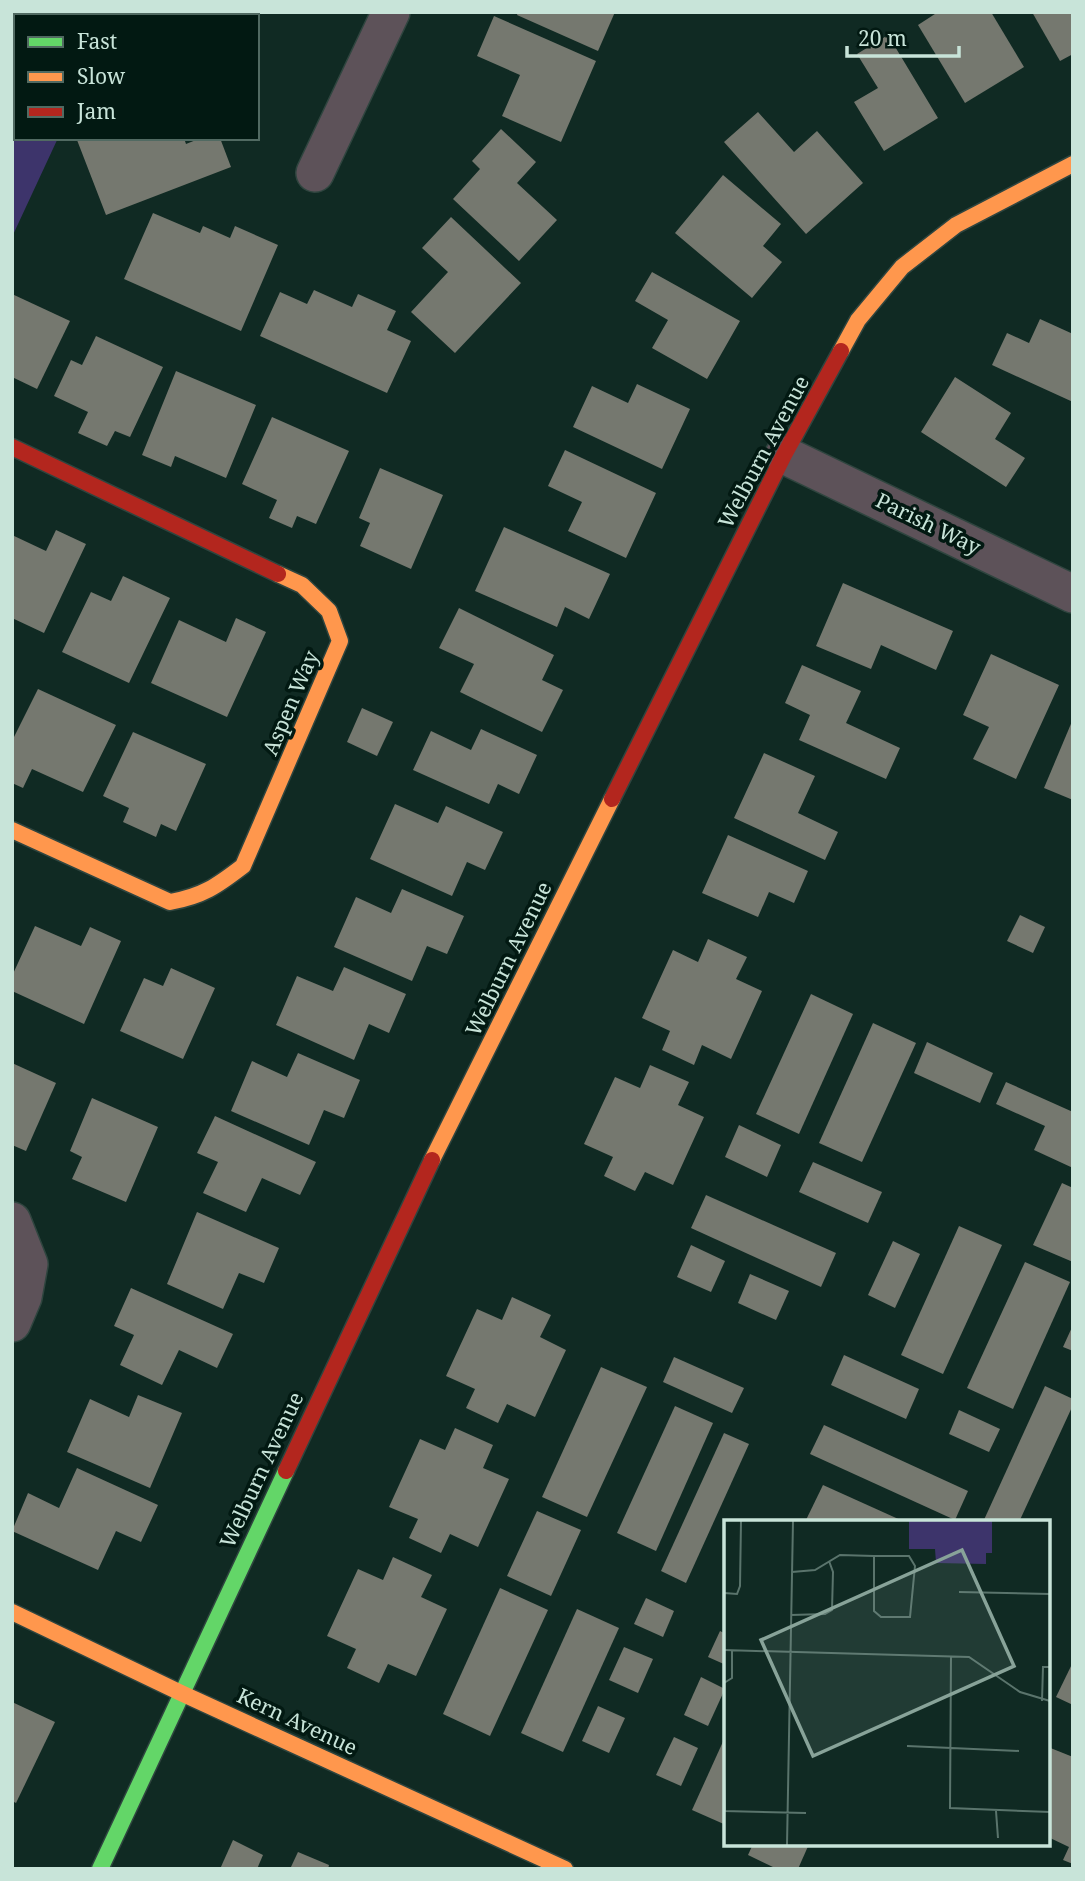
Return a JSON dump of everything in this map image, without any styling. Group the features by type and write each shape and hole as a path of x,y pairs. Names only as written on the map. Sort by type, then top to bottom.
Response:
{"main road":[{"name":"Welburn Avenue","path":"100,1869 410,1205 784,455 858,320 902,267 956,225 1073,164"},
{"name":"Aspen Way","path":"12,447 302,585 329,611 340,641 243,866 212,890 193,898 170,902 12,830"},
{"name":"Kern Avenue","path":"12,1612 181,1693 565,1869"}],"street":[{"path":"315,173 391,12"},
{"name":"Parish Way","path":"784,455 1073,594"},
{"path":"12,1221 29,1264 23,1297 12,1323"}],"shaded area":[{"path":"12,12 117,12 14,14 14,140 57,140 12,237"}],"building":[{"path":"518,12 615,12 598,51 517,15"},
{"path":"938,12 991,12 1024,67 965,103 918,25"},
{"path":"1032,12 1073,12 1073,54 1060,61"},
{"path":"494,16 596,61 561,142 502,116 520,75 477,56"},
{"path":"888,35 938,118 884,151 854,102 878,88 857,54"},
{"path":"758,112 794,152 817,131 863,183 806,234 724,142"},
{"path":"501,129 536,162 517,183 557,220 519,261 453,199 480,169 472,161"},
{"path":"77,140 185,140 186,144 196,140 221,140 231,167 106,215"},
{"path":"723,175 781,224 763,246 782,262 752,298 675,233"},
{"path":"153,213 200,233 203,226 230,238 235,226 278,245 241,331 124,279"},
{"path":"451,217 521,283 455,353 411,312 448,272 422,248"},
{"path":"652,272 740,321 707,379 652,348 668,320 635,301"},
{"path":"314,290 352,307 358,294 396,311 387,330 411,341 387,393 260,336 280,292 307,304"},
{"path":"12,294 70,321 37,389 12,377"},
{"path":"1040,319 1073,334 1073,402 992,365 1007,333 1029,343"},
{"path":"96,336 163,367 130,437 115,431 107,446 78,433 88,412 54,396 71,360 82,365"},
{"path":"176,371 256,405 226,478 175,456 171,467 142,455"},
{"path":"955,377 1011,413 995,439 1025,458 1006,487 921,432"},
{"path":"637,384 690,409 662,469 573,427 592,386 628,403"},
{"path":"272,417 349,451 316,524 297,516 292,528 269,518 277,500 242,484"},
{"path":"565,450 656,493 626,558 568,531 582,502 548,486"},
{"path":"380,468 443,495 411,569 360,546 370,523 359,518"},
{"path":"504,527 610,574 589,619 565,607 557,627 475,591"},
{"path":"56,530 86,544 44,633 12,618 12,535 46,551"},
{"path":"123,576 170,598 129,683 62,652 91,592 111,601"},
{"path":"843,583 953,631 936,670 881,645 871,669 816,646"},
{"path":"459,608 554,655 542,680 563,690 542,732 460,692 474,664 439,648"},
{"path":"236,618 266,632 227,717 151,683 179,620 226,642"},
{"path":"991,654 1059,685 1016,779 973,759 989,727 963,715"},
{"path":"802,665 861,691 846,723 900,748 886,779 799,740 810,715 785,703"},
{"path":"38,689 116,725 83,792 32,769 23,788 12,783 12,741"},
{"path":"362,708 393,722 377,756 347,742"},
{"path":"1073,719 1073,800 1044,788"},
{"path":"481,729 537,755 519,794 498,784 489,804 413,770 431,731 471,750"},
{"path":"133,732 206,764 176,831 161,824 156,837 123,822 129,808 103,796"},
{"path":"764,753 815,776 798,813 838,832 825,860 734,818"},
{"path":"395,804 438,823 446,806 503,832 485,870 467,862 452,896 370,859"},
{"path":"728,835 808,871 794,903 769,892 758,917 702,893"},
{"path":"402,889 464,916 447,954 427,946 412,981 334,947 356,897 391,913"},
{"path":"1020,915 1045,927 1033,953 1007,941"},
{"path":"35,926 81,946 90,927 121,941 84,1024 12,991 12,976"},
{"path":"708,939 747,957 736,979 762,991 731,1059 702,1045 694,1065 662,1050 670,1031 642,1018 673,950 698,962"},
{"path":"344,967 406,994 389,1033 369,1024 354,1060 276,1025 297,976 333,991"},
{"path":"171,968 215,988 183,1059 120,1031 144,978 163,986"},
{"path":"811,994 853,1014 799,1134 756,1114"},
{"path":"873,1023 916,1043 862,1162 819,1143"},
{"path":"927,1042 993,1073 980,1103 914,1073"},
{"path":"298,1053 360,1080 344,1118 324,1110 309,1145 231,1111 252,1061 287,1077"},
{"path":"12,1063 56,1083 26,1151 12,1145"},
{"path":"650,1065 689,1082 678,1105 704,1117 673,1185 645,1172 635,1191 604,1176 613,1157 584,1144 615,1077 640,1088"},
{"path":"1006,1082 1073,1112 1073,1168 1034,1150 1045,1126 996,1104"},
{"path":"92,1098 158,1127 126,1202 72,1179 82,1157 70,1151"},
{"path":"215,1116 316,1162 300,1195 262,1178 246,1212 203,1193 218,1162 197,1153"},
{"path":"739,1125 781,1145 767,1177 725,1157"},
{"path":"813,1162 882,1192 868,1223 799,1192"},
{"path":"1062,1183 1073,1188 1073,1262 1033,1245"},
{"path":"706,1195 836,1253 821,1287 691,1228"},
{"path":"197,1212 279,1248 264,1283 239,1273 223,1309 167,1284"},
{"path":"959,1226 1002,1245 943,1374 901,1355"},
{"path":"893,1241 920,1254 895,1308 868,1295"},
{"path":"691,1245 725,1261 711,1292 677,1277"},
{"path":"1025,1262 1070,1282 1013,1409 967,1388"},
{"path":"750,1274 789,1291 776,1320 738,1303"},
{"path":"131,1288 233,1334 217,1368 179,1350 162,1385 120,1365 134,1335 114,1326"},
{"path":"512,1297 551,1315 540,1337 566,1350 535,1417 507,1404 498,1423 466,1408 475,1389 446,1376 477,1309 502,1320"},
{"path":"1073,1325 1073,1351 1063,1347"},
{"path":"844,1355 919,1389 906,1419 831,1385"},
{"path":"674,1357 744,1388 732,1413 663,1382"},
{"path":"601,1367 647,1387 587,1517 542,1497"},
{"path":"1045,1386 1073,1399 1073,1405 1020,1520 984,1520"},
{"path":"138,1395 182,1413 150,1488 67,1452 90,1399 129,1417"},
{"path":"675,1406 713,1423 656,1551 617,1533"},
{"path":"959,1410 1000,1429 989,1452 949,1434"},
{"path":"824,1425 968,1491 955,1520 810,1454"},
{"path":"455,1428 493,1445 483,1468 509,1479 478,1547 450,1534 441,1553 409,1538 418,1519 389,1507 420,1439 445,1450"},
{"path":"724,1433 749,1444 686,1583 661,1571"},
{"path":"77,1468 158,1505 141,1542 116,1531 98,1570 12,1531 28,1493 59,1508"},
{"path":"823,1485 901,1520 806,1520"},
{"path":"537,1511 581,1530 551,1596 507,1576"},
{"path":"393,1557 432,1575 421,1597 447,1609 416,1676 388,1664 379,1683 347,1668 356,1649 327,1636 358,1569 383,1580"},
{"path":"500,1588 548,1610 490,1736 443,1714"},
{"path":"646,1598 674,1611 663,1637 634,1624"},
{"path":"577,1609 619,1628 563,1752 521,1733"},
{"path":"720,1631 724,1633 724,1664 708,1657"},
{"path":"624,1647 653,1659 638,1693 609,1680"},
{"path":"1073,1662 1073,1705 1056,1697"},
{"path":"701,1677 724,1688 708,1726 684,1715"},
{"path":"12,1702 55,1722 16,1803 12,1801"},
{"path":"598,1706 625,1718 609,1753 582,1741"},
{"path":"674,1737 698,1748 681,1786 656,1775"},
{"path":"724,1739 724,1824 692,1810"},
{"path":"1050,1748 1073,1757 1073,1864 1063,1860 1069,1847 1050,1838"},
{"path":"233,1840 263,1855 257,1869 220,1869"},
{"path":"752,1846 808,1846 798,1869 777,1869 748,1855"},
{"path":"298,1852 329,1865 328,1869 290,1869"}],"traffic: fast":[{"path":"100,1869 286,1471"}],"traffic: slow":[{"path":"841,351 858,320 902,267 956,225 1073,164"},
{"path":"12,830 170,902 192,897 209,889 243,866 340,641 329,611 302,585 278,574"},
{"path":"432,1160 612,799"},
{"path":"12,1612 181,1693 565,1869"}],"traffic: jam":[{"path":"612,799 784,455 841,351"},
{"path":"12,447 278,574"},
{"path":"286,1471 432,1160"}]}
